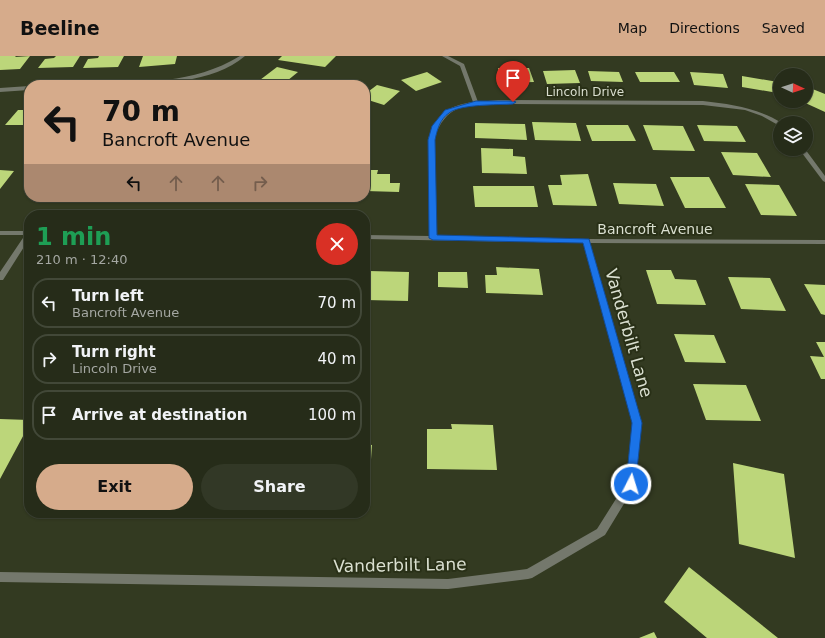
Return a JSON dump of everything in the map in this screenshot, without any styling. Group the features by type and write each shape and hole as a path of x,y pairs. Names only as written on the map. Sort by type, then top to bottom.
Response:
{"street":[{"path":"175,80 204,76 230,66 243,56"},
{"path":"444,56 462,66 476,103"},
{"path":"0,90 24,88"},
{"name":"Lincoln Drive","path":"433,238 431,140 435,126 447,111 476,103 707,104 750,110 773,120"},
{"path":"807,156 825,180"},
{"path":"0,233 24,234"},
{"name":"Bancroft Avenue","path":"370,237 825,242"},
{"name":"Vanderbilt Lane","path":"0,577 448,584 528,574 601,532 631,484 637,423 586,240"},
{"path":"0,278 24,242"}],"building":[{"path":"0,56 30,56 20,69 0,70"},
{"path":"56,56 80,56 73,67 38,68 45,59 54,58"},
{"path":"99,56 124,56 118,67 83,68 88,59 98,58"},
{"path":"143,56 177,56 175,64 139,67"},
{"path":"282,56 336,56 325,67 278,60"},
{"path":"277,67 298,72 288,80 260,80"},
{"path":"498,68 529,68 534,82 501,83"},
{"path":"575,70 580,83 547,84 543,71"},
{"path":"588,71 619,72 623,82 591,81"},
{"path":"427,72 442,82 416,91 401,80"},
{"path":"635,72 674,72 680,82 640,82"},
{"path":"690,72 723,74 728,88 694,85"},
{"path":"742,76 773,81 773,92 742,87"},
{"path":"377,85 400,91 384,105 370,101 370,90"},
{"path":"813,89 825,94 825,112 813,106"},
{"path":"18,110 24,110 24,125 5,125"},
{"path":"532,122 576,123 581,141 535,140"},
{"path":"475,123 525,124 527,140 475,138"},
{"path":"586,125 628,125 636,141 592,141"},
{"path":"643,125 683,126 695,151 653,150"},
{"path":"697,125 737,126 746,142 704,141"},
{"path":"481,148 513,149 513,156 525,157 527,174 482,173"},
{"path":"721,152 757,153 771,177 733,175"},
{"path":"0,170 14,171 0,189"},
{"path":"370,170 378,170 377,174 390,174 390,183 400,183 399,192 370,191"},
{"path":"588,174 597,206 553,205 548,185 562,185 560,175"},
{"path":"670,177 709,177 726,208 685,208"},
{"path":"613,183 656,184 664,206 619,204"},
{"path":"745,184 779,185 797,216 761,215"},
{"path":"473,186 534,186 538,207 475,207"},
{"path":"496,267 539,269 543,295 486,293 485,275 497,275"},
{"path":"646,270 671,270 675,279 696,280 706,305 657,304"},
{"path":"370,271 409,272 408,301 370,300"},
{"path":"438,272 467,272 468,288 438,287"},
{"path":"728,277 770,278 786,311 741,309"},
{"path":"804,284 825,285 825,315 821,314"},
{"path":"674,334 714,335 726,363 685,362"},
{"path":"816,342 825,342 825,379 821,379 810,356 824,357"},
{"path":"693,384 746,385 761,421 706,420"},
{"path":"0,419 24,420 24,434 0,479"},
{"path":"451,424 493,425 497,470 427,469 427,429 452,429"},
{"path":"370,445 372,445 370,474"},
{"path":"733,463 784,474 795,558 739,544"},
{"path":"689,567 778,638 707,638 664,602"},
{"path":"654,632 657,638 639,638"}],"route":[{"path":"513,102 476,103 447,111 435,126 431,140 433,238 586,240 637,423 631,484"}]}
